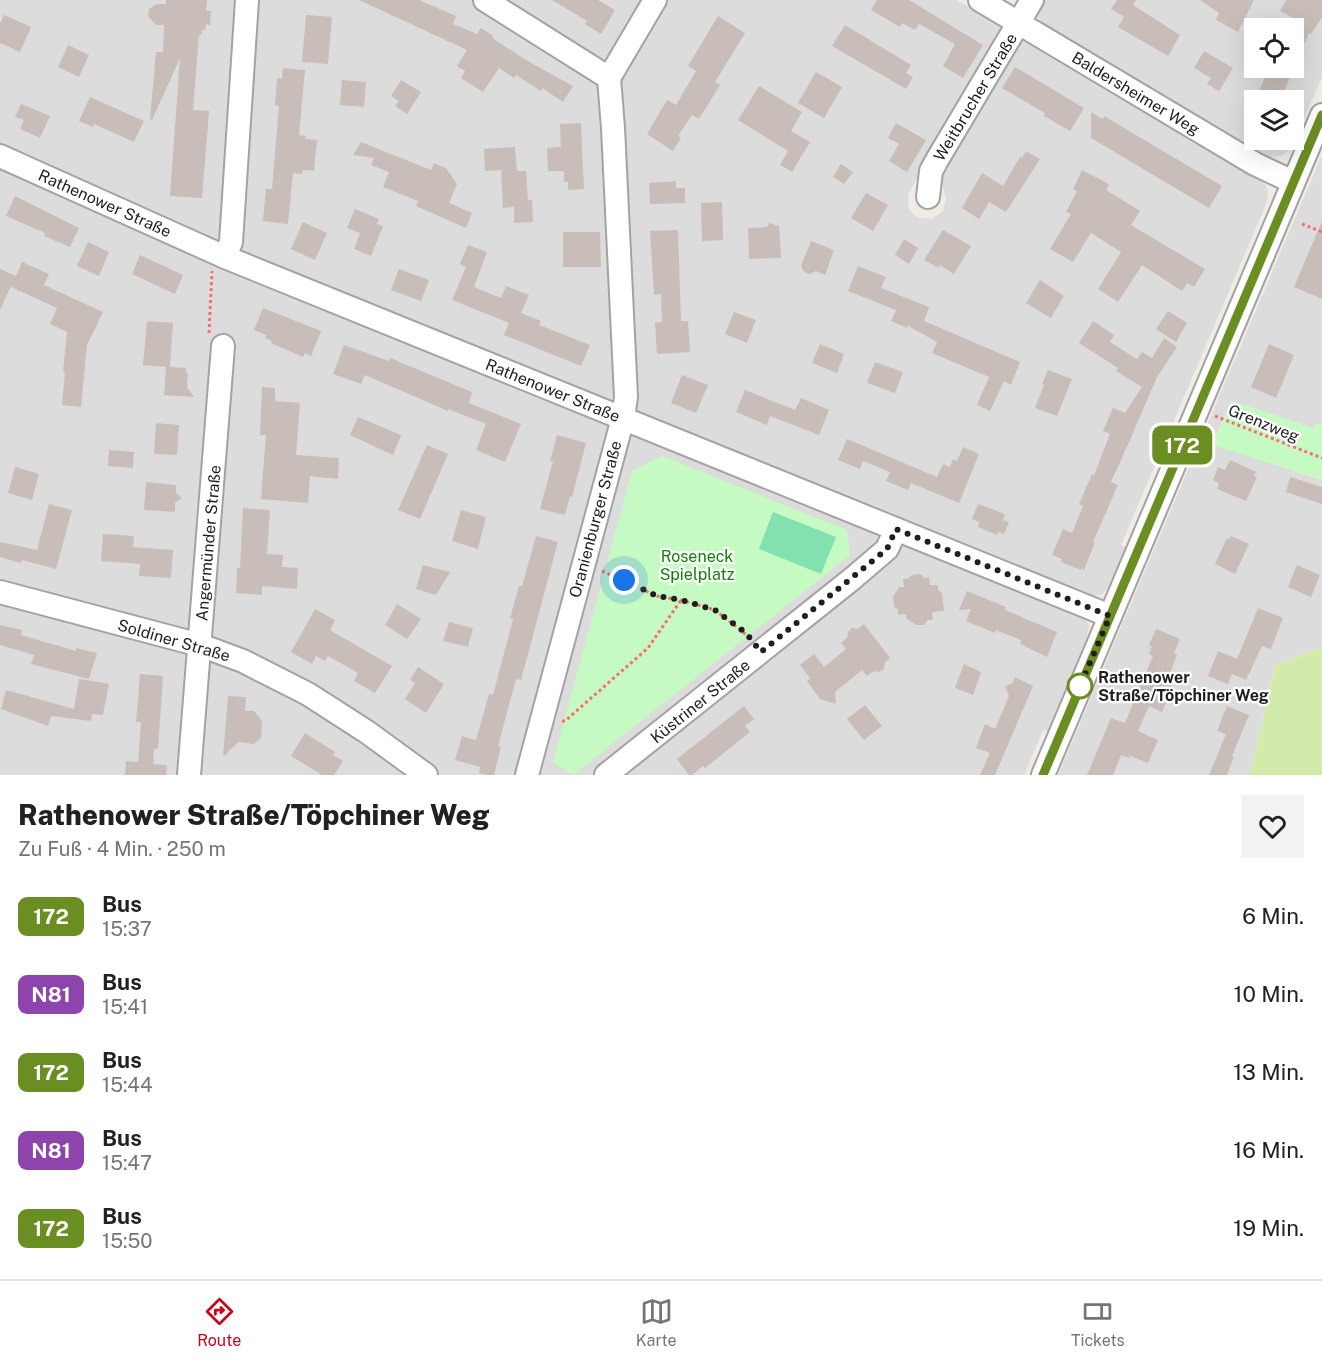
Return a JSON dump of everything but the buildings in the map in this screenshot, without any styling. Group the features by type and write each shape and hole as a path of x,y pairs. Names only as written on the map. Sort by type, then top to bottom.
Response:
{"street":[{"path":"219,261 231,242 247,0"},
{"path":"485,0 609,78 655,0"},
{"name":"Baldersheimer Weg","path":"980,0 1256,164 1293,182"},
{"name":"Weitbrucher Straße","path":"928,197 932,171 937,160 1032,0"},
{"name":"Oranienburger Straße","path":"527,775 626,397 609,78"},
{"path":"1042,775 1322,115"},
{"name":"Rathenower Straße","path":"0,156 219,261 622,418 1110,616"},
{"name":"Angermünder Straße","path":"189,775 200,645 216,340"},
{"name":"Küstriner Straße","path":"606,775 887,549 896,529"},
{"name":"Soldiner Straße","path":"0,592 200,645 243,661 308,694 367,732 426,775"}],"path":[{"path":"1302,224 1322,232"},
{"path":"216,340 219,261"},
{"name":"Grenzweg","path":"1197,410 1322,458"},
{"path":"583,566 610,574 657,596 715,610 746,633 761,652"},
{"path":"542,717 564,721 648,648 681,600"}],"shaded area":[{"path":"0,0 241,0 225,234 214,241 0,148"},
{"path":"251,0 476,0 597,83 598,95 608,121 617,396 608,401 241,252 239,249"},
{"path":"496,0 642,0 608,57 598,61"},
{"path":"662,0 957,0 998,24 1001,37 908,194 909,209 920,218 932,219 943,211 946,198 940,173 1018,43 1022,42 1030,44 1265,184 1268,191 1267,202 1121,545 1126,548 1109,586 1102,594 1088,597 638,414 635,410 615,84"},
{"path":"1040,0 1322,0 1322,77 1304,118 1304,90 1244,90 1244,142 1042,23 1035,12"},
{"path":"1257,150 1288,150 1281,156 1269,157"},
{"path":"1322,155 1322,425 1316,423 1313,428 1231,401 1213,444 1322,480 1322,647 1275,666 1250,775 1058,775"},
{"path":"0,165 608,423 610,428 521,775 436,775 210,637 229,338 216,338 191,632 0,583"},
{"name":"Roseneck Spielplatz","path":"632,433 877,532 879,544 600,775 533,775 629,434"},
{"path":"904,544 1083,615 1086,619 1089,626 1087,637 1048,732 1043,730 1024,775 614,775"},
{"path":"0,600 189,650 181,775 0,775"},
{"path":"207,659 243,667 420,775 197,775"}],"green space":[{"path":"1231,401 1313,428 1316,423 1322,425 1322,480 1213,445"},
{"name":"Roseneck Spielplatz","path":"662,456 847,530 850,555 573,775 553,762 632,471"},
{"path":"773,512 836,537 821,574 759,549"},
{"path":"1322,647 1322,775 1250,775 1275,666"}],"bus line":[{"name":"172","path":"1043,775 1242,299 1322,115"}],"place":[{"name":"Rathenower Straße/Töpchiner Weg","path":"1080,686"}],"route":[{"path":"624,580 657,596 715,610 746,633 761,652 887,549 896,529 1110,616 1080,686"}]}
